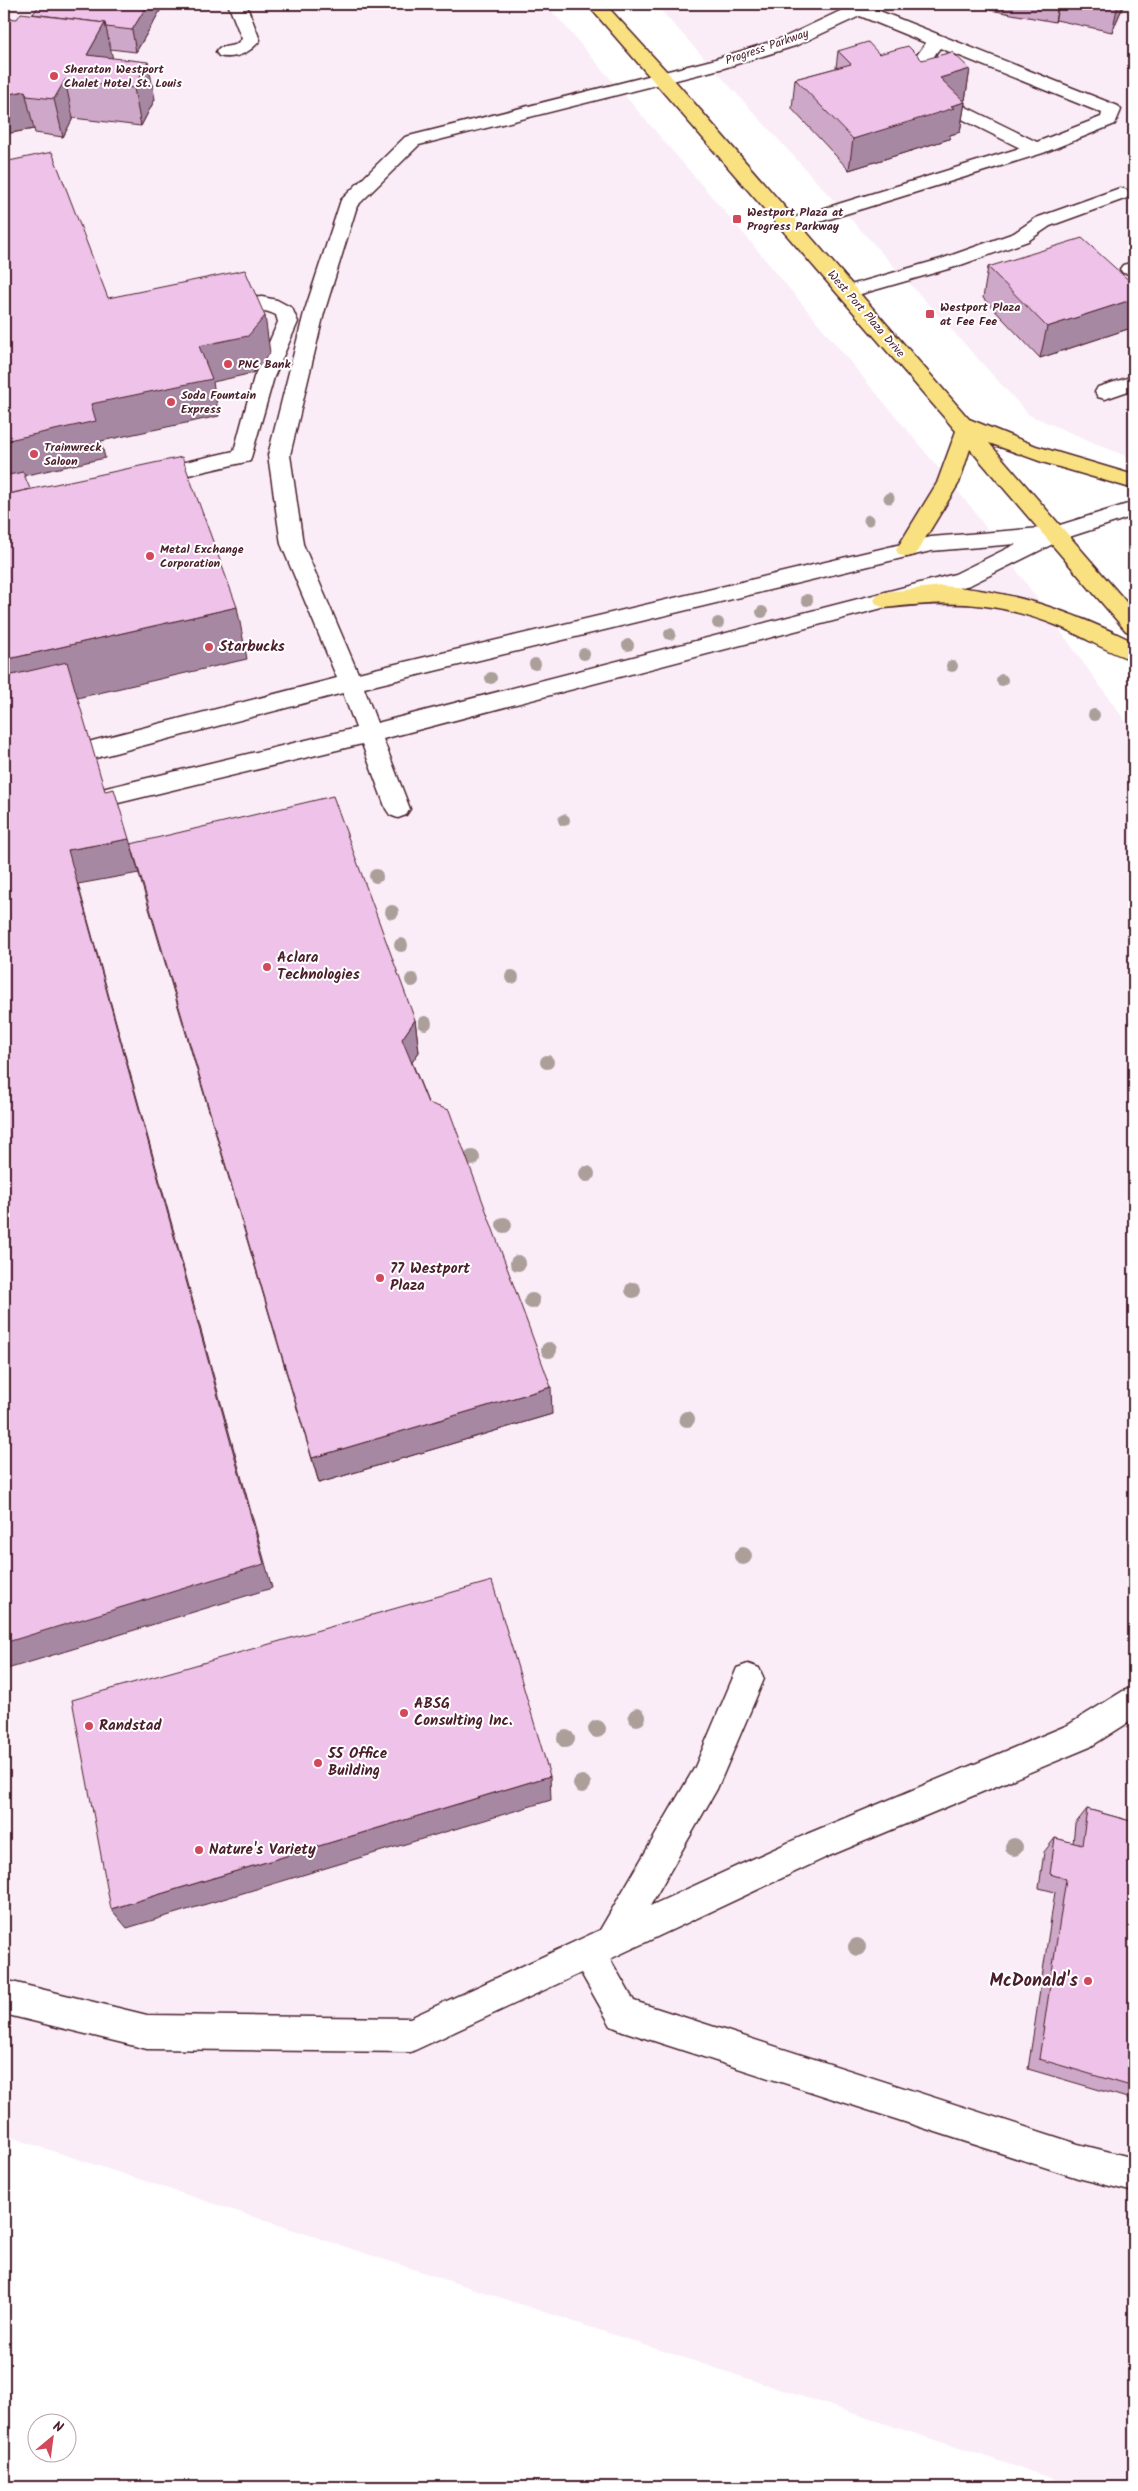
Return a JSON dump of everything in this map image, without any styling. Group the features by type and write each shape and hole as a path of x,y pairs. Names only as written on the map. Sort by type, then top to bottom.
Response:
{"main road":[{"name":"West Port Plaza Drive","path":"596,4 663,78 1134,625"},
{"path":"907,550 929,517 948,483 962,426 1014,447 1134,482"},
{"path":"885,600 941,594 973,596 1012,603 1062,617 1134,652"}],"street":[{"path":"225,52 241,49 251,40 251,36 242,22 237,4"},
{"path":"790,225 1036,149 1109,120 1112,110 936,41 863,6"},
{"name":"Progress Parkway","path":"398,809 368,734 351,683 292,544 279,455 314,313 348,204 412,141 718,64 789,42 863,6"},
{"path":"932,86 924,76 921,68 926,52 936,41"},
{"path":"952,104 960,111 1036,149"},
{"path":"847,292 948,263 1021,237 1043,222 1120,194"},
{"path":"128,481 243,456 264,378 288,322 285,312 273,303 252,303 205,312"},
{"path":"1105,392 1134,382"},
{"path":"106,797 368,734 962,580 1055,534 1134,509"},
{"path":"92,750 351,683 931,544 1055,534"},
{"path":"600,1946 706,1778 748,1679"},
{"path":"4,1997 147,2032 411,2036 818,1845 1079,1736 1134,1702"},
{"path":"600,1946 623,2014 1078,2161 1134,2175"}],"shaded area":[{"path":"4,4 546,4 744,234 971,507 1134,733 1134,2487 1078,2487 4,2135"},
{"path":"655,4 1134,4 1134,473 1125,456 1029,415"}],"building":[{"path":"40,4 148,4 132,30 106,27 105,23 33,14"},
{"path":"21,13 105,23 87,55 148,62 134,88 65,80 54,99 27,96 25,91 4,95 4,18 17,19"},
{"path":"868,42 879,54 908,46 922,60 952,52 970,69 940,78 965,102 951,106 954,108 853,139 795,79 851,64 838,51"},
{"path":"52,152 108,298 245,270 265,316 248,336 199,346 212,379 91,404 96,421 4,441 4,162"},
{"path":"1082,238 1134,285 1134,299 1047,327 988,267"},
{"path":"182,457 237,607 4,660 4,495"},
{"path":"23,472 30,489 4,495 4,476"},
{"path":"67,662 105,791 114,789 129,839 68,850 264,1564 4,1643 4,677"},
{"name":"77 Westport Plaza","path":"333,796 415,1020 402,1039 428,1103 449,1110 551,1387 312,1458 131,844"},
{"name":"55 Office Building","path":"492,1581 550,1776 111,1909 72,1700"},
{"name":"McDonald's","path":"1087,1809 1134,1822 1134,2087 1039,2059 1066,1879 1050,1874 1055,1838 1082,1845"}],"place":[{"name":"Sheraton Westport Chalet Hotel St. Louis","path":"54,76"},
{"name":"Westport Plaza at Progress Parkway","path":"737,219"},
{"name":"Westport Plaza at Fee Fee","path":"930,314"},
{"name":"PNC Bank","path":"228,364"},
{"name":"Soda Fountain Express","path":"171,402"},
{"name":"Trainwreck Saloon","path":"34,454"},
{"name":"Metal Exchange Corporation","path":"150,556"},
{"name":"Starbucks","path":"209,647"},
{"name":"Aclara Technologies","path":"267,967"},
{"name":"77 Westport Plaza","path":"380,1278"},
{"name":"ABSG Consulting Inc.","path":"404,1713"},
{"name":"Randstad","path":"89,1726"},
{"name":"55 Office Building","path":"318,1763"},
{"name":"Nature's Variety","path":"199,1850"},
{"name":"McDonald's","path":"1088,1981"}]}
